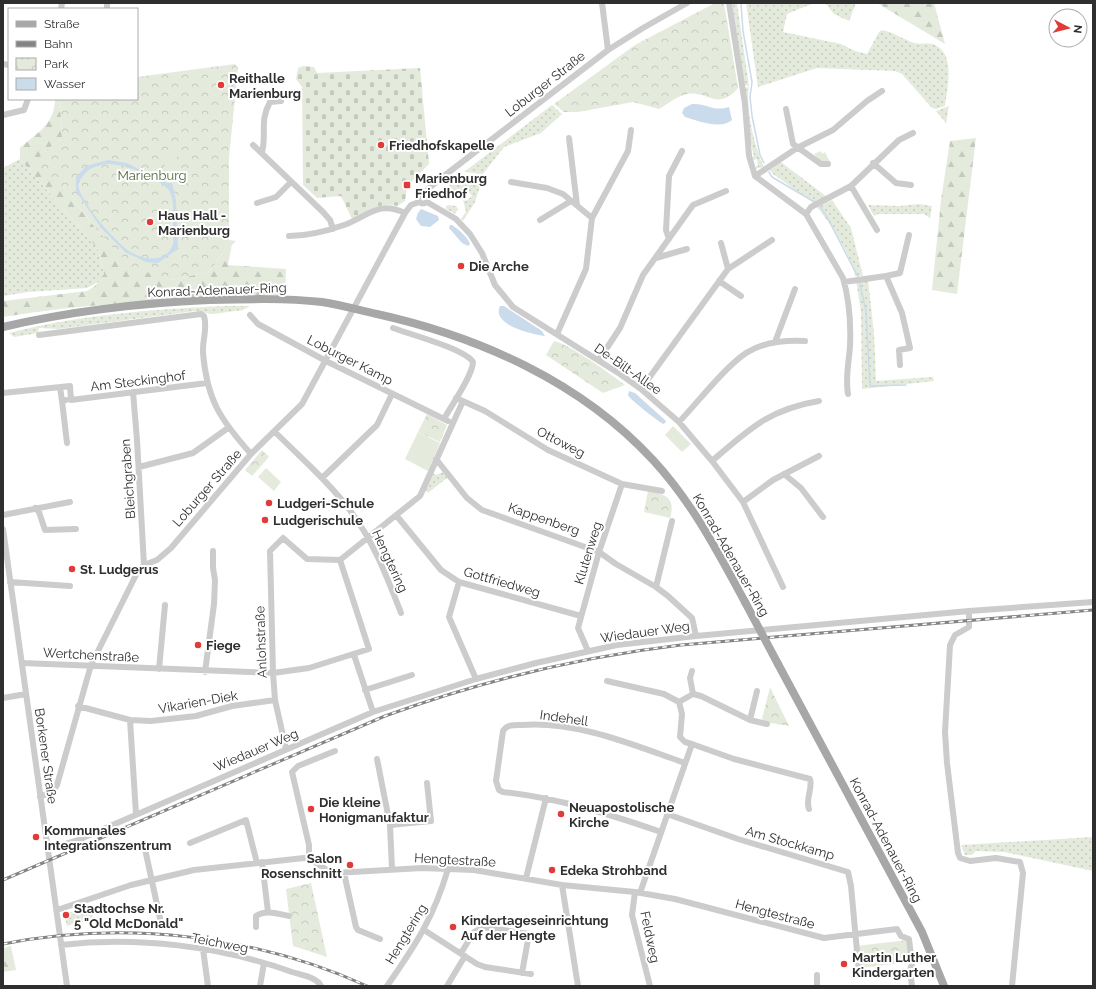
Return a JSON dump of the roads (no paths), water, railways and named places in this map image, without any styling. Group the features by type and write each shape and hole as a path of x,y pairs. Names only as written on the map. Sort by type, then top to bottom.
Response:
{"main road":[{"name":"Konrad-Adenauer-Ring","path":"3,327 86,311 186,301 275,299 322,302 354,308 438,329 494,351 555,382 600,413 638,445 676,487 705,529 922,932 944,986"}],"street":[{"path":"602,3 608,50"},
{"name":"Loburger Straße","path":"425,195 428,189 440,179 608,50 687,3"},
{"path":"729,3 745,104 749,156 755,176 806,214 844,282 850,344 846,383 848,394"},
{"path":"755,176 798,148 834,130 867,101 882,91"},
{"path":"3,115 24,110 28,100"},
{"path":"262,152 263,118 266,108 270,102 281,101"},
{"path":"786,109 794,144 821,164 828,164"},
{"path":"557,334 586,269 592,218 628,151 631,130"},
{"path":"806,214 814,205 851,186 873,163 899,140 913,133"},
{"path":"569,138 576,205"},
{"path":"253,145 323,212 330,220 332,229"},
{"path":"668,239 666,230 669,176 682,151"},
{"path":"873,163 896,184 912,185"},
{"path":"257,203 276,197 291,182"},
{"path":"510,182 546,188 563,194 592,218"},
{"path":"851,186 877,230"},
{"path":"599,360 620,328 643,275 668,239 693,206 726,191"},
{"path":"425,195 428,198 427,202 423,204 419,202 420,196 425,195"},
{"path":"540,220 571,201"},
{"name":"Loburger Straße","path":"40,797 53,791 58,785 78,706 91,665 138,571 144,565 157,560 171,548 251,454 302,404 405,212 411,205 419,202"},
{"name":"De-Bilt-Allee","path":"427,202 456,219 470,234 482,253 495,285 508,302 519,312 599,360 641,389 679,422 712,460 743,502 783,587"},
{"path":"289,236 332,229 381,208 394,207 405,212"},
{"path":"844,282 900,273 909,235"},
{"path":"641,389 728,268 772,240"},
{"path":"721,243 728,268"},
{"path":"656,258 686,249"},
{"path":"886,276 902,312 910,348 899,350 900,365"},
{"path":"719,281 742,296"},
{"path":"775,342 795,289"},
{"path":"39,335 198,314 204,316 206,322 203,351 207,383 212,401 228,428 251,454"},
{"name":"Loburger Kamp","path":"250,316 258,324 326,361 452,424"},
{"path":"393,328 440,343 471,359 472,368 444,419"},
{"path":"679,422 725,372 746,353 775,342 805,341"},
{"name":"Am Steckinghof","path":"62,401 207,383"},
{"path":"3,393 70,386 71,400"},
{"path":"60,387 67,443"},
{"name":"Bleichgraben","path":"133,392 139,467 144,565"},
{"path":"322,478 376,425 392,394"},
{"name":"Ottoweg","path":"456,398 485,411 548,450 622,484 662,491"},
{"path":"340,560 420,496 463,401"},
{"path":"712,460 754,425 786,408 819,401"},
{"path":"139,467 193,453 228,428"},
{"name":"Hengtering","path":"275,432 322,478 349,509 368,537 401,613"},
{"path":"743,502 784,474 819,456"},
{"name":"Kappenberg","path":"436,459 467,498 482,510 599,552 616,564 656,587 692,618 696,636"},
{"path":"784,474 801,488 823,517"},
{"name":"Klutenweg","path":"588,651 578,628 599,552 622,484"},
{"path":"3,515 70,502"},
{"path":"36,508 39,512 45,530 76,529"},
{"name":"Gottfriedweg","path":"396,515 441,570 459,582 581,616"},
{"path":"656,587 672,521"},
{"name":"Borkener Straße","path":"3,529 67,986"},
{"name":"Anlohstraße","path":"286,749 275,700 270,551 283,538 307,559 340,560"},
{"path":"206,672 214,598 215,580 212,568 213,551"},
{"name":"Wertchenstraße","path":"22,663 91,665 206,672 273,673 309,668 354,655 369,650 340,560"},
{"path":"10,582 70,586"},
{"path":"459,582 449,617 476,679"},
{"name":"Wiedauer Weg","path":"48,849 78,840 373,712 476,679 588,651 617,645 696,636 969,611 1093,602"},
{"path":"159,669 165,604"},
{"path":"969,611 969,627 954,635 950,645 945,732 947,763 958,853 960,858 970,861 996,858 1020,862 1023,873 1012,986"},
{"path":"354,655 373,712"},
{"path":"692,671 690,678 694,694"},
{"path":"365,690 412,675"},
{"path":"607,681 664,694 679,702 682,714 680,737 685,742 734,759 810,779 812,785 807,803 809,809"},
{"path":"750,720 757,691"},
{"path":"3,698 26,694"},
{"path":"679,702 694,694 710,699 750,720 767,724"},
{"name":"Vikarien-Diek","path":"78,706 130,720 151,722 186,718 232,706 275,700"},
{"path":"130,720 136,814"},
{"name":"Indehell","path":"546,798 503,792 499,790 496,781 501,735 504,728 508,726 536,724 570,727 602,735 685,763"},
{"name":"Feldweg","path":"650,986 632,914 637,893 661,832 692,744"},
{"path":"57,910 151,879 194,870 309,858 309,845 292,772 298,766 334,751"},
{"path":"376,759 390,825 392,869"},
{"path":"390,825 431,821 427,783"},
{"path":"526,878 546,798 600,811 661,832"},
{"name":"Am Stockkamp","path":"667,814 738,839 848,872 851,886 855,934"},
{"path":"190,843 246,820 259,863 268,912"},
{"path":"145,849 161,923"},
{"name":"Hengtestraße","path":"309,858 328,871 344,873 392,869 479,870 562,885 637,893 675,899 824,938 897,929 901,936 909,939 912,964 910,970 912,986"},
{"name":"Hengtering","path":"387,985 424,930 437,902 448,869"},
{"path":"344,873 356,927 358,930 380,939"},
{"path":"562,885 578,986"},
{"path":"256,926 256,916 268,912 289,916"},
{"path":"447,986 474,932 483,927 529,934 522,973"},
{"path":"424,930 485,967 531,974"},
{"path":"855,934 858,973"},
{"name":"Teichweg","path":"61,945 109,942 203,949 264,963 317,980 321,986"},
{"path":"203,949 208,986"},
{"path":"260,986 264,963"},
{"path":"817,975 817,986"}],"water":[{"path":"692,104 714,108 729,107 732,120 722,124 709,124 685,117 682,113 684,108"},
{"path":"108,160 127,163 166,183 172,183 176,200 178,249 158,263 146,262 125,252 101,228 76,191 76,177 86,166","holes":["106,164 140,172 156,180 169,190 173,204 173,244 170,251 165,255 159,258 145,258 126,249 91,211 81,194 78,186 83,176 89,170 96,166"]},
{"path":"421,209 438,216 439,220 430,227 421,226 416,219"},
{"path":"450,225 465,236 470,244 468,246 462,243 449,228"},
{"path":"500,306 504,306 542,331 545,336 522,331 507,323 501,318 499,313"},
{"path":"629,391 635,393 666,421 665,423 663,424 633,401 628,395"}],"waterway":[{"path":"741,3 743,31 752,82 750,97 752,116 760,155 764,163"},
{"path":"769,172 772,177 816,203"},
{"path":"819,205 827,217 858,277"},
{"path":"859,281 866,311 870,386 906,385"}],"railway":[{"path":"3,880 385,716 421,703 494,681 605,656 681,645 1093,610"},
{"path":"3,944 49,937 95,933 142,933 188,937 234,944 280,955 324,969 367,986"}],"place":[{"name":"Reithalle Marienburg","path":"221,85"},
{"name":"Friedhofskapelle","path":"381,145"},
{"name":"Marienburg Friedhof","path":"407,185"},
{"name":"Haus Hall - Marienburg","path":"150,222"},
{"name":"Die Arche","path":"461,266"},
{"name":"Ludgeri-Schule","path":"269,503"},
{"name":"Ludgerischule","path":"265,520"},
{"name":"St. Ludgerus","path":"72,569"},
{"name":"Fiege","path":"198,645"},
{"name":"Die kleine Honigmanufaktur","path":"311,809"},
{"name":"Neuapostolische Kirche","path":"561,814"},
{"name":"Kommunales Integrationszentrum","path":"36,837"},
{"name":"Salon Rosenschnitt","path":"350,865"},
{"name":"Edeka Strohband","path":"552,870"},
{"name":"Stadtochse Nr. 5 \"Old McDonald\"","path":"66,915"},
{"name":"Kindertageseinrichtung Auf der Hengte","path":"453,927"},
{"name":"Martin Luther Kindergarten","path":"844,964"}],"park label":[{"name":"Marienburg","path":"152,175"}]}
